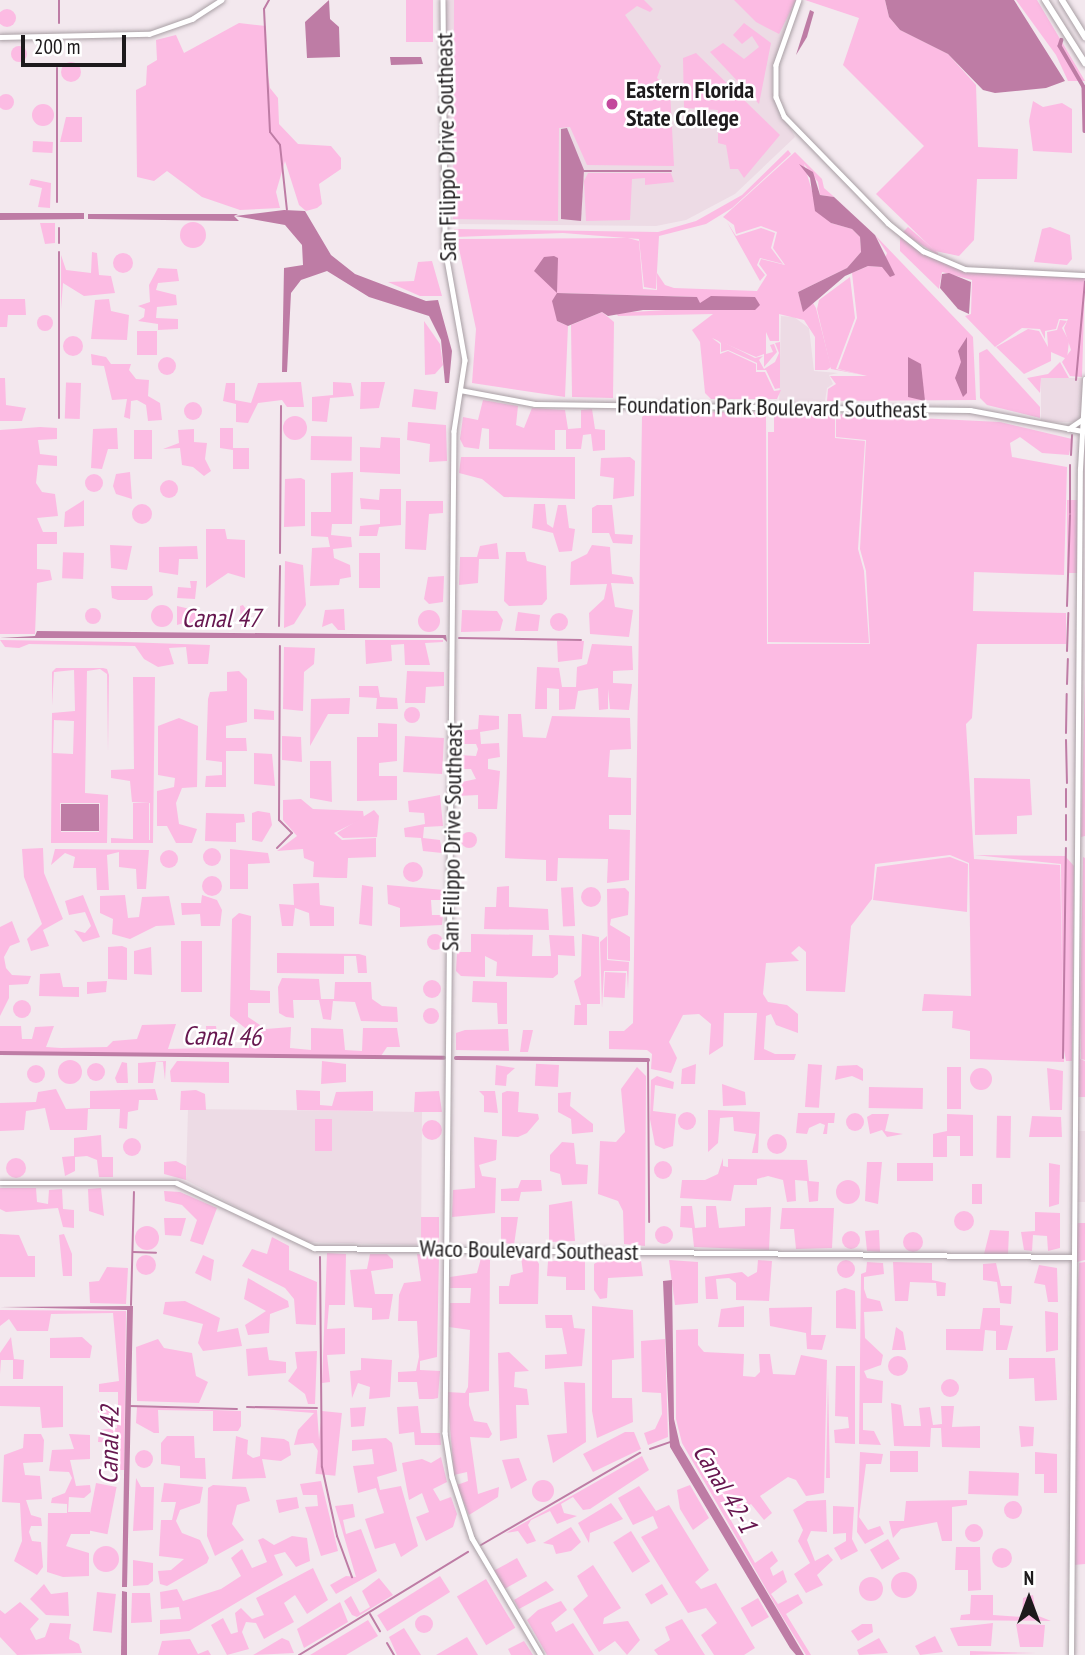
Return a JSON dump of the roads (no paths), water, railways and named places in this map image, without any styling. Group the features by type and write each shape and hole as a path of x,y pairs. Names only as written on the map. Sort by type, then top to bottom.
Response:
{"highway":[{"path":"1045,0 1085,63"},
{"path":"1062,0 1085,37"}],"street":[{"path":"0,37 149,34 192,19 221,0"},
{"name":"San Filippo Drive Southeast","path":"443,0 445,248 465,350 454,442 444,1417 452,1477 472,1538 541,1655"},
{"path":"799,0 776,65 776,97 784,116 888,223 923,251 963,269 1085,275"},
{"path":"1071,1655 1072,1257 1082,431 1085,379"},
{"name":"Foundation Park Boulevard Southeast","path":"460,390 535,404 970,410 1082,431"},
{"path":"1067,430 1083,419"},
{"name":"Waco Boulevard Southeast","path":"0,1183 177,1183 314,1248 1072,1257"}],"waterway":[{"path":"59,0 59,23"},
{"path":"269,0 264,9 270,132 280,145 287,210"},
{"path":"1062,40 1060,46 1084,87 1085,131"},
{"path":"57,68 57,202"},
{"path":"584,171 671,171"},
{"path":"59,228 59,243"},
{"path":"59,252 59,418"},
{"path":"1076,380 1085,281"},
{"path":"280,553 281,406"},
{"path":"1071,455 1072,435"},
{"path":"1070,465 1070,513"},
{"path":"1067,606 1070,515"},
{"path":"279,626 280,566"},
{"path":"1067,651 1068,613"},
{"path":"459,638 581,640"},
{"path":"277,848 292,833 279,820 280,646"},
{"path":"1067,684 1068,659"},
{"path":"1066,733 1067,694"},
{"path":"1066,740 1067,783"},
{"path":"1066,789 1066,807"},
{"path":"1066,815 1066,840"},
{"path":"1063,1058 1066,848"},
{"name":"Canal 46","path":"0,1053 444,1058"},
{"name":"Canal 46","path":"456,1058 648,1060"},
{"path":"648,1060 649,1222"},
{"path":"131,1305 134,1192"},
{"path":"133,1252 156,1253"},
{"path":"320,1257 322,1467 337,1536 352,1577"},
{"name":"Canal 42","path":"130,1406 237,1409"},
{"path":"247,1407 317,1408"},
{"path":"650,1449 670,1442"},
{"path":"481,1545 640,1453"},
{"path":"299,1655 468,1552"},
{"path":"370,1614 380,1631"},
{"path":"387,1643 394,1655"}],"place":[{"name":"Eastern Florida State College","path":"612,104"}],"water label":[{"name":"Canal 47","path":"221,618"},
{"name":"Canal 42-1","path":"725,1488"}]}
